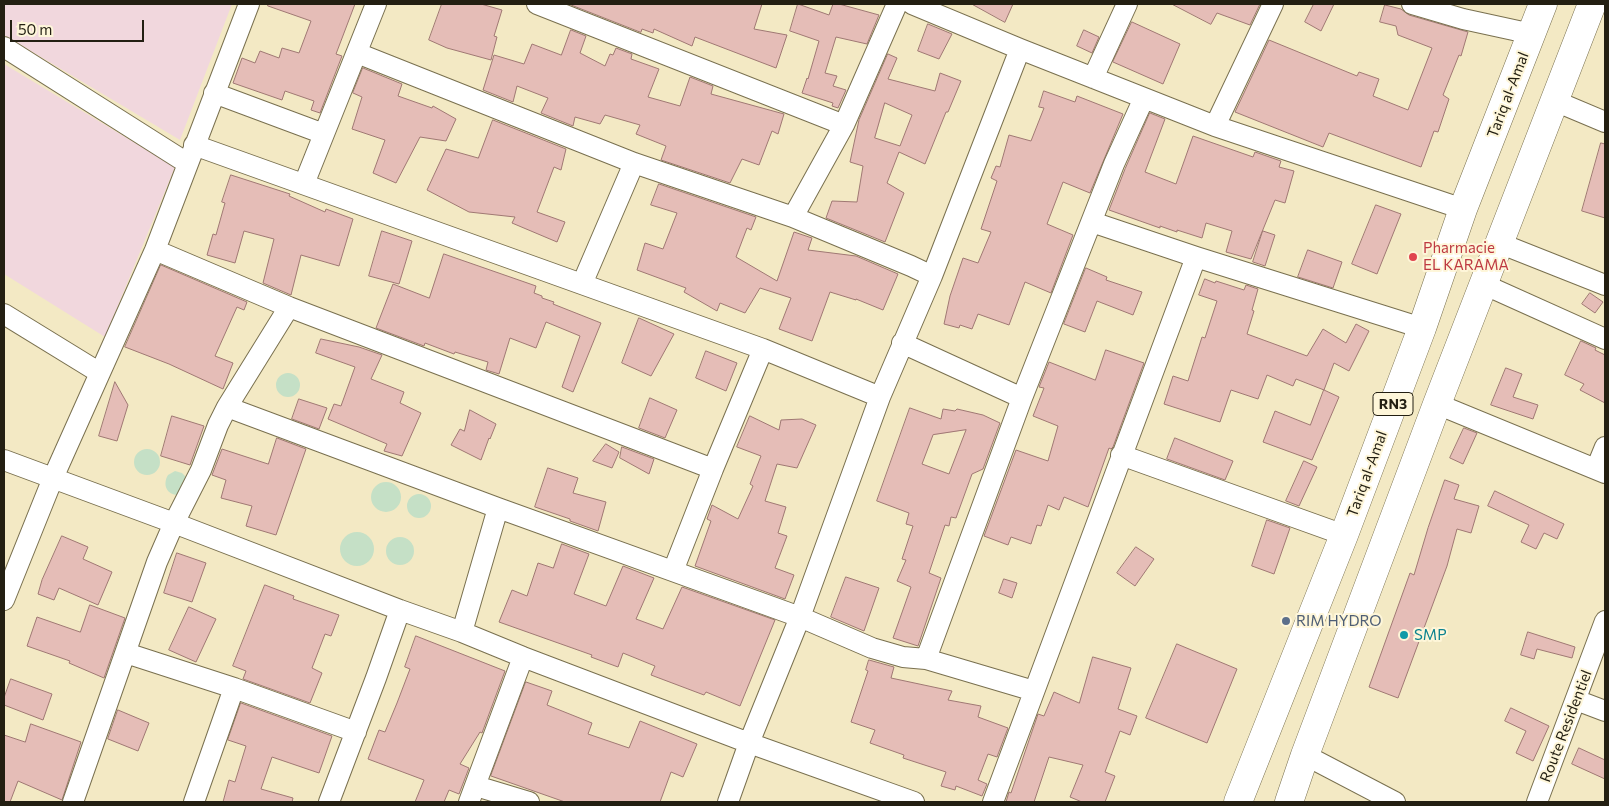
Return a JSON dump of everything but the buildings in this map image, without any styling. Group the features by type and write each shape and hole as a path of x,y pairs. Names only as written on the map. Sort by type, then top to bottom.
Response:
{"highway":[{"name":"Tariq al-Amal","path":"1238,802 1344,535 1422,328 1463,209 1543,4"},
{"name":"RN3","path":"1289,802 1437,404 1592,4"}],"street":[{"path":"4,600 53,478 155,250 249,4"},
{"path":"304,184 376,4"},
{"path":"537,4 844,125"},
{"path":"793,217 844,125 897,4"},
{"path":"912,4 1215,126 1463,209"},
{"path":"1093,78 1127,4"},
{"path":"1215,126 1273,4"},
{"path":"1412,4 1463,19 1532,34"},
{"path":"4,47 191,154 304,184 763,349 880,397"},
{"path":"728,802 749,743 800,617 880,397 932,276 1020,49"},
{"path":"357,53 634,163 793,217 932,276"},
{"path":"214,93 324,134"},
{"path":"926,659 1022,398 1114,164 1144,98"},
{"path":"1554,101 1605,122"},
{"path":"582,284 634,163"},
{"path":"1092,222 1196,257 1422,328"},
{"path":"1499,243 1605,285"},
{"path":"155,250 289,307 713,469"},
{"path":"993,802 1196,257"},
{"path":"1482,286 1494,289 1605,339"},
{"path":"73,802 157,562 174,523 201,470 227,407 289,307"},
{"path":"4,314 100,373"},
{"path":"902,343 1022,398"},
{"path":"673,571 763,349"},
{"path":"1437,404 1601,471 1605,447"},
{"path":"227,407 498,508 800,617 872,648 903,657 926,659 1034,691"},
{"path":"1122,454 1344,535"},
{"path":"4,460 462,632 749,743 914,802"},
{"path":"462,632 498,508"},
{"path":"328,802 356,732 400,610"},
{"name":"Route Residentiel","path":"1538,802 1605,621"},
{"path":"126,653 234,688 356,732"},
{"path":"523,657 472,794 529,802"},
{"path":"194,802 234,688"},
{"path":"1576,700 1605,711"},
{"path":"1305,755 1395,802"}],"shaded area":[{"path":"4,4 232,4 180,140 4,35"},
{"path":"4,64 175,167 105,337 4,274"}],"green space":[{"path":"288,373 297,376 300,385 297,394 288,397 279,394 276,385 279,376"},
{"path":"147,449 156,453 160,462 156,471 147,475 138,471 134,462 138,453"},
{"path":"175,471 182,473 188,479 180,495 172,494 166,486 168,475"},
{"path":"386,482 397,486 401,497 397,508 386,512 375,508 371,497 375,486"},
{"path":"419,494 427,498 431,506 427,514 419,518 411,514 407,506 411,498"},
{"path":"357,532 369,537 374,549 369,561 357,566 345,561 340,549 345,537"},
{"path":"400,537 410,541 414,551 410,561 400,565 390,561 386,551 390,541"}],"place":[{"name":"Pharmacie EL KARAMA","path":"1413,257"},
{"name":"RIM HYDRO","path":"1286,621"},
{"name":"SMP","path":"1404,635"}]}
